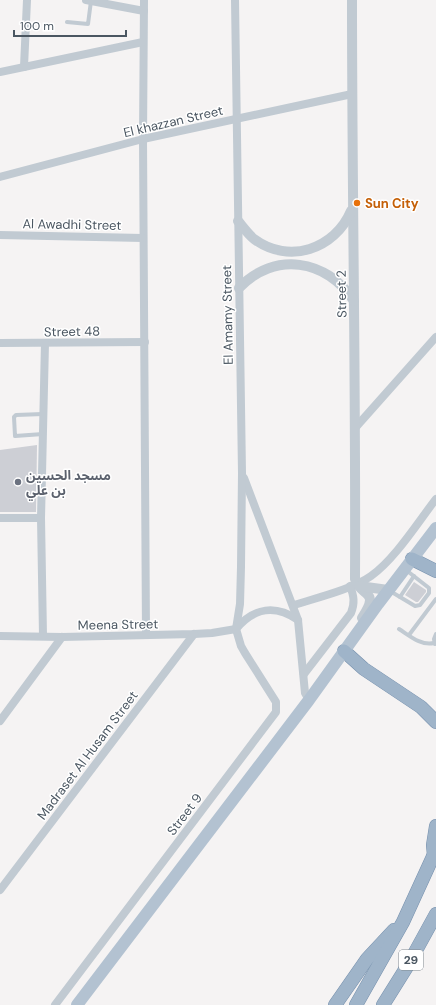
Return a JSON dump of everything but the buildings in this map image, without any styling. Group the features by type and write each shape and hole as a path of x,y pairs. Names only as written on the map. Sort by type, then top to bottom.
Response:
{"highway":[{"path":"410,568 436,571"},
{"path":"344,651 360,666 421,708 436,722"},
{"path":"435,853 433,845 436,826"},
{"name":"29","path":"356,1005 403,922 435,853"},
{"name":"29","path":"383,1005 408,965 436,914"},
{"path":"335,1005 367,959 390,933 403,922"}],"main road":[{"path":"77,1005 309,700 388,590 410,568 436,528"}],"street":[{"path":"24,67 27,0"},
{"path":"88,0 144,10"},
{"path":"144,0 143,238 146,635"},
{"name":"El Amamy Street","path":"235,0 242,474 240,604 236,629"},
{"name":"Street 2","path":"352,0 352,209 356,427 355,585 369,595 367,610 361,620 359,630"},
{"path":"0,72 143,42"},
{"name":"El khazzan Street","path":"0,177 143,139 352,94"},
{"path":"238,221 245,231 265,246 290,252 302,251 324,244 333,237 348,219 352,209"},
{"name":"Al Awadhi Street","path":"0,235 143,238"},
{"path":"239,288 253,275 262,270 280,265 300,265 319,270 331,277 343,286 354,301"},
{"path":"356,427 436,337"},
{"name":"Street 48","path":"0,343 144,342"},
{"path":"43,636 41,518 45,343"},
{"path":"242,474 294,605 298,620 305,693 309,700"},
{"path":"294,605 355,585 371,576 392,556 436,499"},
{"path":"0,518 41,518"},
{"path":"355,585 388,590"},
{"path":"304,674 351,613 354,602 355,585"},
{"path":"236,629 248,617 265,611 282,611 298,620"},
{"name":"Meena Street","path":"0,636 62,637 194,634 236,629"},
{"name":"Street 9","path":"55,1005 276,712 276,702 245,653 236,629"},
{"name":"Madraset Al Husam Street","path":"0,890 194,634"},
{"path":"0,721 62,637"}],"lane":[{"path":"67,22 88,24 88,0"},
{"path":"43,414 16,415 14,417 15,436 43,434"},
{"path":"400,597 410,568"},
{"path":"388,590 407,599 415,606 418,606 428,594 429,590 418,582 410,568"},
{"path":"409,635 436,599"},
{"path":"399,629 425,644 435,644 434,639 436,634"}],"place":[{"name":"Sun City","path":"357,203"},
{"name":"مسجد الحسين بن علي","path":"18,482"}]}
